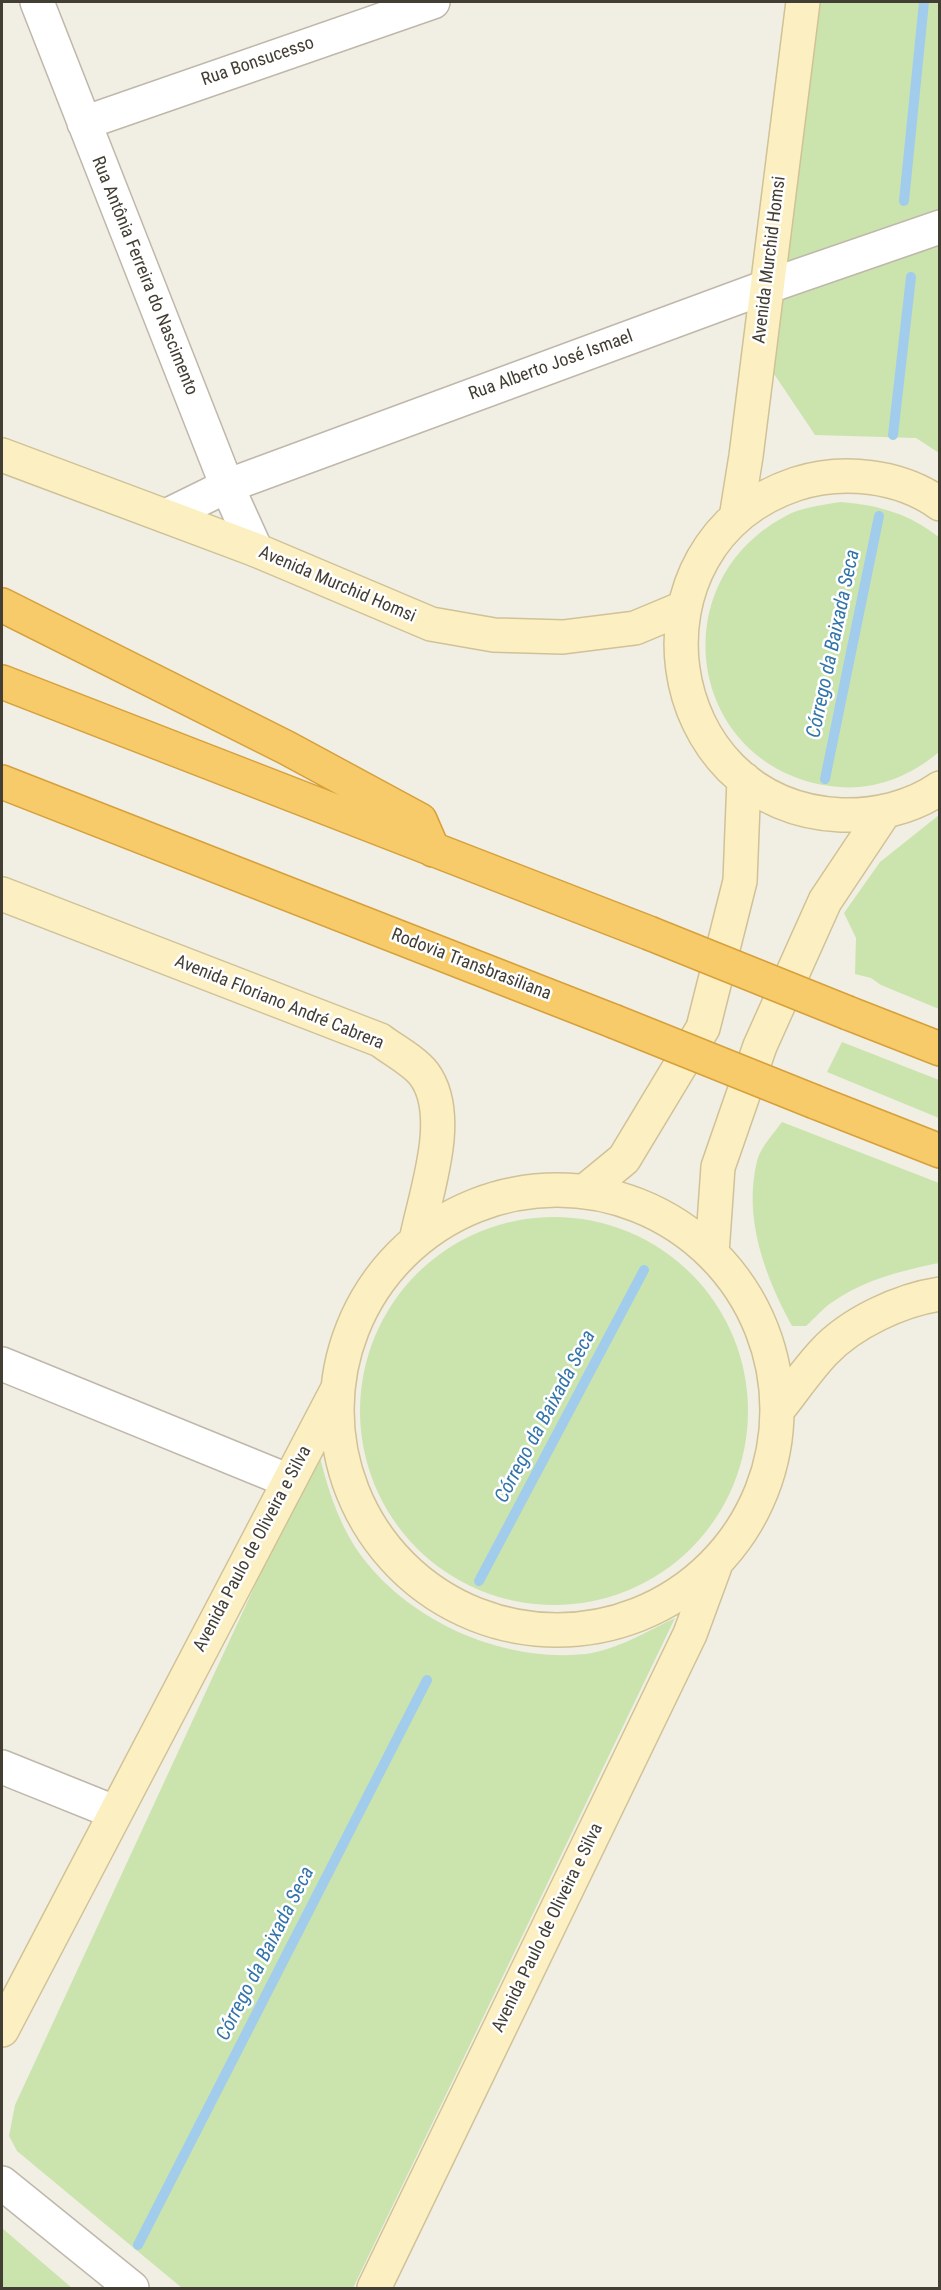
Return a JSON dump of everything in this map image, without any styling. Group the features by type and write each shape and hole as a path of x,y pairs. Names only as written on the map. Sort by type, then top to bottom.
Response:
{"highway":[{"path":"2,605 287,748 420,820 434,850"},
{"path":"2,682 649,933 939,1049"},
{"name":"Rodovia Transbrasiliana","path":"2,782 939,1151"}],"main road":[{"name":"Avenida Murchid Homsi","path":"736,518 746,456 803,2"},
{"name":"Avenida Murchid Homsi","path":"2,455 256,550 431,624 494,635 563,637 635,628 683,608"},
{"path":"939,504 911,489 886,480 833,477 807,481 781,489 736,518 712,544 694,575 683,608 680,635 680,662 694,715 713,746 744,779 769,795 796,807 826,814 855,815 885,811 911,803 939,788"},
{"path":"585,1191 624,1159 703,1028 740,881 744,779"},
{"path":"712,1253 718,1167 760,1046 825,901 885,811"},
{"name":"Avenida Floriano André Cabrera","path":"2,894 380,1040 423,1074 438,1104 437,1144 416,1240"},
{"path":"549,1190 585,1191 620,1198 653,1212 684,1230 712,1253 734,1280 753,1309 766,1342 775,1376 777,1411 775,1445 767,1478 754,1510 736,1539 715,1565 689,1587 660,1606 630,1619 596,1628 563,1631 529,1629 496,1622 465,1610 435,1593 408,1572 385,1547 366,1519 352,1488 342,1455 338,1421 338,1387 345,1354 356,1322 385,1274 416,1240 446,1220 470,1208 513,1194 549,1190"},
{"path":"777,1411 825,1351 862,1323 922,1297 939,1294"},
{"name":"Avenida Paulo de Oliveira e Silva","path":"2,2030 338,1387"},
{"name":"Avenida Paulo de Oliveira e Silva","path":"374,2289 690,1634 715,1565"}],"street":[{"name":"Rua Antônia Ferreira do Nascimento","path":"37,2 228,486 256,550"},
{"name":"Rua Bonsucesso","path":"84,123 433,2"},
{"name":"Rua Alberto José Ismael","path":"166,516 228,486 766,287 939,227"},
{"path":"2,1364 289,1481"},
{"path":"2,1767 114,1812"},
{"path":"2,2183 132,2289"}],"green space":[{"path":"817,2 939,2 939,213 775,272"},
{"path":"939,243 939,453 916,438 815,435 762,356 768,303"},
{"path":"841,502 894,512 940,538 939,752 902,776 860,787 830,786 782,771 746,745 721,710 708,669 707,626 719,584 745,547 784,517 812,507"},
{"path":"939,815 939,1009 881,985 871,978 855,974 856,938 844,913 880,862"},
{"path":"842,1042 939,1080 939,1118 827,1072"},
{"path":"782,1122 939,1183 939,1263 898,1273 858,1287 830,1303 806,1326 792,1326 765,1267 755,1226 753,1204 753,1183 757,1161 764,1146"},
{"path":"554,1217 592,1221 628,1232 662,1250 691,1274 715,1303 733,1337 744,1373 748,1411 744,1449 733,1485 715,1519 691,1548 662,1572 628,1590 592,1601 554,1605 516,1601 480,1590 446,1572 417,1548 393,1519 375,1485 364,1449 360,1411 364,1373 375,1337 393,1303 417,1274 446,1250 480,1232 516,1221"},
{"path":"318,1449 332,1500 355,1547 375,1573 399,1595 427,1615 456,1631 488,1643 520,1651 553,1655 586,1654 620,1644 675,1618 353,2288 182,2288 17,2151 9,2136 15,2105"},
{"path":"2,2228 72,2288 2,2288"}],"waterway":[{"name":"Córrego da Baixada Seca","path":"904,201 924,2"},
{"name":"Córrego da Baixada Seca","path":"893,435 911,277"},
{"name":"Córrego da Baixada Seca","path":"825,779 879,516"},
{"name":"Córrego da Baixada Seca","path":"479,1581 644,1270"},
{"name":"Córrego da Baixada Seca","path":"138,2245 427,1680"}]}
